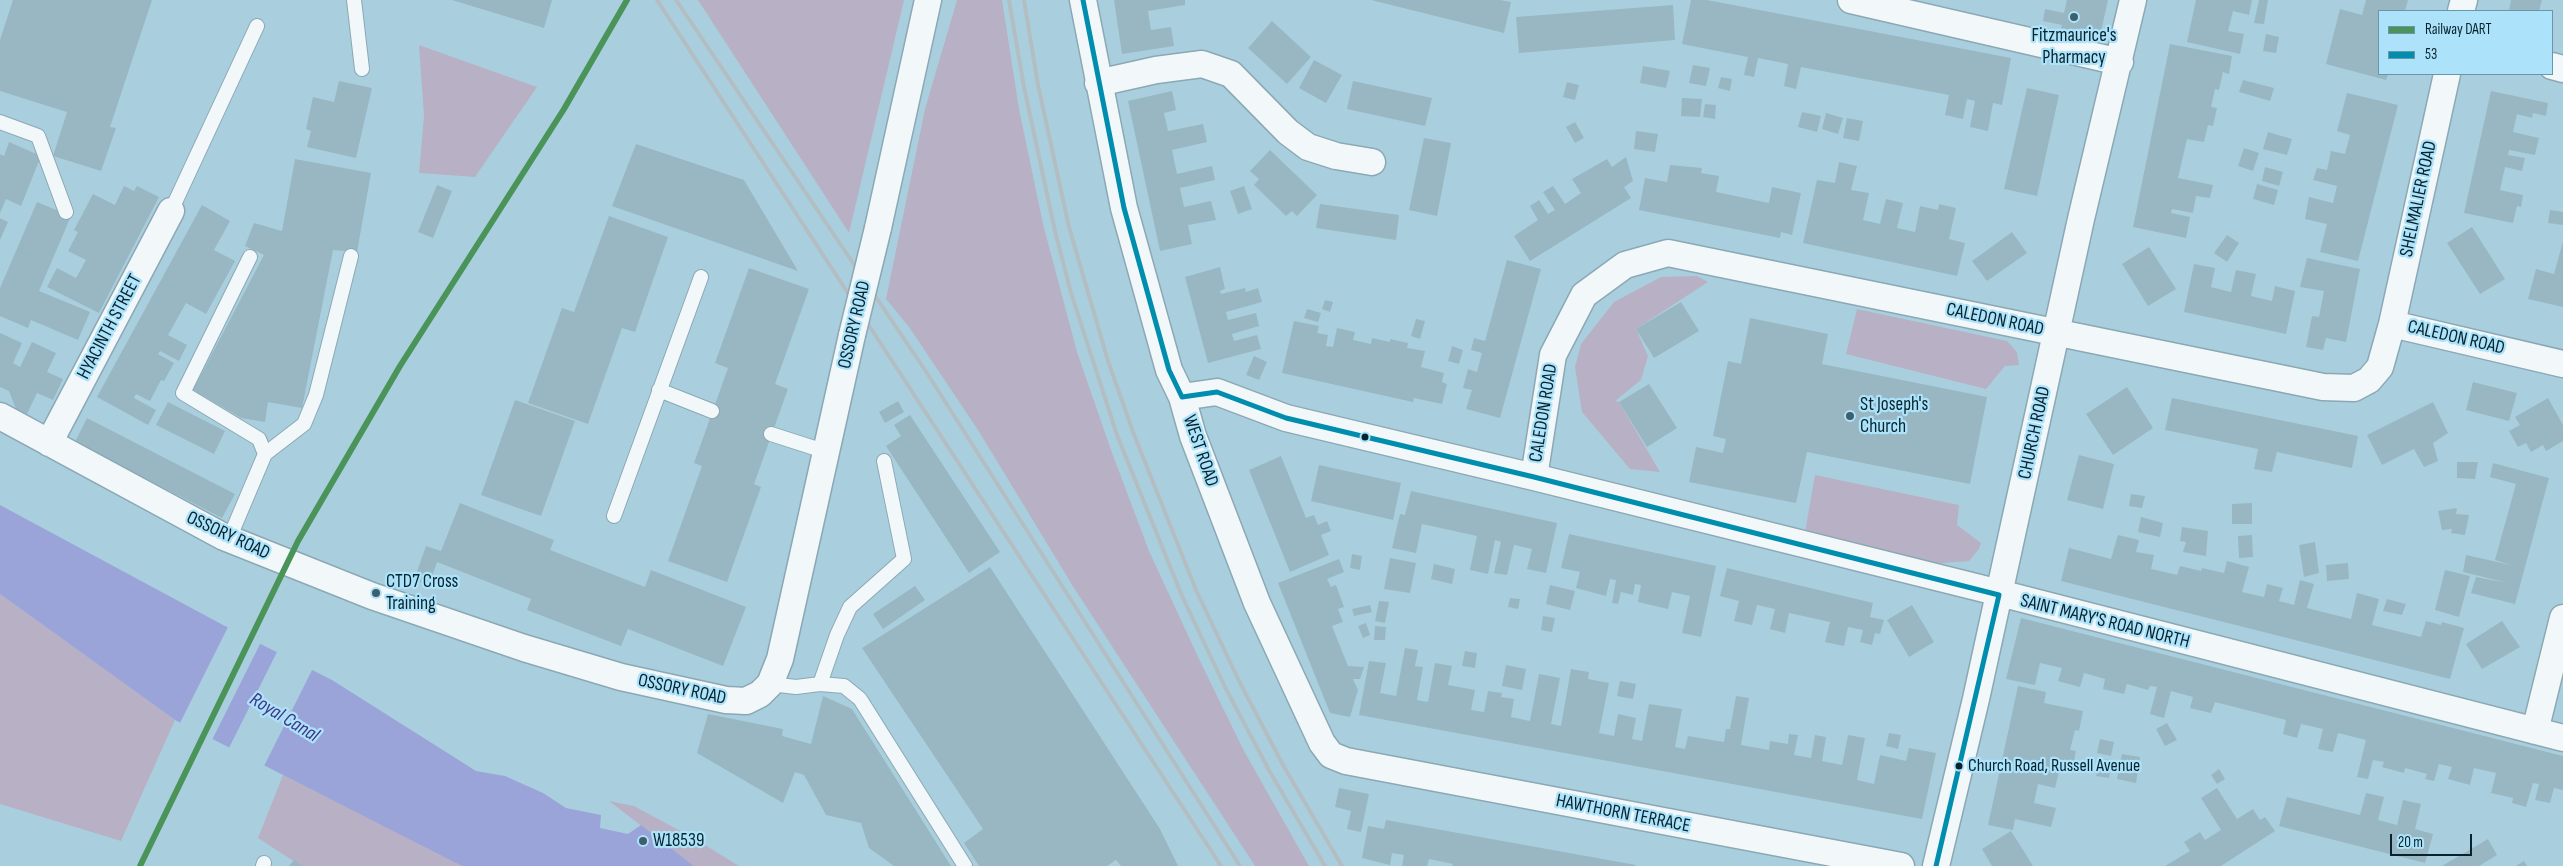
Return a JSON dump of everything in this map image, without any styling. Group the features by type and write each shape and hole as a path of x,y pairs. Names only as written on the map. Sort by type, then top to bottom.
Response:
{"street":[{"name":"OSSORY ROAD","path":"0,416 228,539 394,604 621,677 726,700 746,701 760,694 770,684 780,659 928,0"},
{"name":"WEST ROAD","path":"1083,0 1124,208 1168,370 1182,397 1192,436 1257,603 1322,743 1331,755 1346,761"},
{"path":"1851,0 2120,62"},
{"name":"CHURCH ROAD","path":"1936,866 2133,0"},
{"path":"1098,83 1156,70 1202,64 1231,74 1288,132 1308,147 1336,156 1372,162"},
{"name":"SHELMALIER ROAD","path":"2392,324 2447,75"},
{"name":"HYACINTH STREET","path":"49,443 171,211"},
{"name":"CALEDON ROAD","path":"1534,477 1553,356 1584,295 1625,265 1668,253 2323,387 2354,388 2369,380 2380,367 2392,324 2563,364"},
{"name":"SAINT MARY'S ROAD NORTH","path":"1182,397 1217,392 1286,418 1534,477 2563,738"},
{"path":"2535,731 2563,618"},
{"name":"HAWTHORN TERRACE","path":"1346,761 1901,866"}],"lane":[{"path":"354,0 362,69"},
{"path":"171,211 257,26"},
{"path":"0,122 38,136 66,212"},
{"path":"228,539 265,454 304,424 316,395 351,256"},
{"path":"250,257 183,393 259,439 265,454"},
{"path":"614,516 702,277"},
{"path":"659,390 712,411"},
{"path":"771,434 827,452"},
{"path":"820,684 837,635 850,608 904,559 884,461"},
{"path":"770,684 796,687 820,684 844,686 860,699 965,866"}],"shaded area":[{"path":"698,0 904,0 849,233"},
{"path":"957,0 1002,0 1019,109 1043,224 1077,352 1111,450 1149,551 1200,661 1244,751 1309,866 1255,866 1074,588 978,430 909,327 886,299 925,109"},
{"path":"419,45 537,87 475,177 419,173 424,116"},
{"path":"1697,276 1708,282 1636,329 1648,356 1641,380 1615,401 1619,402 1660,472 1630,469 1582,412 1575,367 1581,344 1614,302 1661,277"},
{"path":"1857,309 2007,341 2017,352 2019,365 2005,366 1986,389 1846,354"},
{"path":"1815,475 1959,505 1957,525 1981,543 1979,549 1969,561 1930,564 1805,532"},
{"path":"0,594 175,720 121,841 0,804"},
{"path":"283,775 446,856 462,866 301,866 258,838"},
{"path":"609,801 634,806 697,840 739,866 694,866"}],"water":[{"name":"Royal Canal","path":"0,505 223,625 332,680 476,771 505,776 543,793 566,808 601,815 600,828 628,834 641,825 694,866 462,866 175,720 0,594"}],"pier":[{"path":"229,625 261,642 211,742 179,725"},
{"path":"278,650 313,668 263,768 228,750"}],"building":[{"path":"13,0 152,0 110,127 116,128 101,171 53,156 67,112 0,91 0,40"},
{"path":"452,0 552,0 544,28"},
{"path":"1114,0 1185,0 1185,5 1148,11 1151,30 1171,27 1174,46 1122,54"},
{"path":"1371,0 1500,0 1511,2 1504,33"},
{"path":"1691,0 1707,0 2011,58 2002,105 1993,103 1988,131 1970,127 1975,101 1967,99 1963,119 1945,115 1949,95 1801,67 1796,89 1784,86 1788,64 1758,58 1754,77 1744,75 1748,57 1682,44"},
{"name":"Fitzmaurice's Pharmacy","path":"2067,0 2108,0 2100,36 2061,28 2062,25 2043,21 2045,9 2064,13"},
{"path":"2196,0 2252,0 2249,15 2233,11 2228,31 2244,34 2240,54 2187,42"},
{"path":"2259,0 2268,0 2264,24 2254,23"},
{"path":"2366,0 2408,0 2405,10 2378,10 2378,75 2388,75 2386,80 2326,64 2340,9 2362,15"},
{"path":"2511,0 2542,0 2539,10 2509,10"},
{"path":"1673,5 1675,40 1519,53 1516,17"},
{"path":"1272,21 1311,57 1287,84 1248,48"},
{"path":"2266,34 2279,37 2276,53 2263,51"},
{"path":"2170,44 2232,56 2229,74 2223,72 2219,90 2215,89 2211,107 2217,108 2213,126 2208,125 2204,142 2187,139 2178,178 2213,185 2210,198 2196,196 2193,213 2172,209 2171,213 2190,217 2186,238 2133,227"},
{"path":"1314,60 1342,75 1326,103 1299,88"},
{"path":"1693,65 1710,68 1706,86 1689,83"},
{"path":"1643,66 1670,71 1666,88 1640,83"},
{"path":"1721,77 1732,79 1730,91 1718,88"},
{"path":"2243,80 2274,88 2270,101 2239,92"},
{"path":"339,81 372,88 356,158 307,147 311,131 306,129 313,97 334,102"},
{"path":"1353,81 1432,98 1425,126 1347,109"},
{"path":"1567,82 1579,85 1575,100 1563,97"},
{"path":"2027,88 2059,95 2037,196 2004,189"},
{"path":"1172,91 1176,110 1164,113 1168,131 1203,124 1207,142 1172,150 1177,174 1212,166 1215,180 1180,188 1184,207 1211,201 1216,220 1188,225 1192,244 1160,251 1128,101"},
{"path":"2491,91 2548,103 2546,116 2533,113 2532,118 2517,114 2513,132 2539,138 2535,155 2509,150 2508,155 2525,158 2522,171 2505,167 2500,190 2523,195 2521,207 2517,206 2513,223 2464,213"},
{"path":"2347,93 2398,105 2358,261 2320,252 2327,224 2305,219 2309,197 2333,203 2337,186 2313,180 2317,168 2327,170 2331,151 2345,154 2350,135 2337,131"},
{"path":"1682,98 1702,99 1700,117 1681,116"},
{"path":"1705,104 1716,105 1715,119 1703,117"},
{"path":"1802,112 1821,116 1817,132 1798,127"},
{"path":"1826,113 1843,118 1838,134 1822,129"},
{"path":"1847,118 1863,121 1859,141 1843,138"},
{"path":"1575,122 1584,138 1575,143 1566,127"},
{"path":"1636,131 1658,134 1655,152 1634,149"},
{"path":"2268,132 2292,139 2287,155 2263,149"},
{"path":"1424,138 1451,143 1437,216 1409,210"},
{"path":"9,142 41,156 21,206 6,199 0,213 0,154 4,156"},
{"path":"636,144 744,180 798,271 612,206"},
{"path":"2244,148 2259,153 2253,171 2238,166"},
{"path":"1270,150 1317,195 1297,216 1292,211 1286,216 1254,185 1259,179 1250,171"},
{"path":"1626,157 1633,181 1624,187 1631,198 1530,261 1514,236 1538,220 1530,206 1539,200 1548,214 1555,210 1543,192 1553,186 1565,204 1581,193 1572,179 1607,159 1612,167"},
{"path":"295,159 371,173 357,252 333,250 302,408 268,402 265,422 241,418 193,390 264,255 245,246 254,223 282,231"},
{"path":"1839,162 1857,166 1851,190 1869,193 1863,220 1880,224 1886,199 1903,203 1897,228 1915,232 1920,206 1938,210 1939,204 1956,208 1949,239 1965,243 1957,276 1803,243 1817,180 1835,183"},
{"path":"1670,165 1702,168 1701,173 1719,176 1716,192 1769,203 1772,187 1801,193 1792,235 1781,232 1780,238 1639,210 1645,178 1667,182"},
{"path":"2265,167 2283,172 2279,186 2262,181"},
{"path":"2257,184 2278,190 2274,205 2253,199"},
{"path":"437,185 452,191 433,238 418,232"},
{"path":"124,186 134,191 137,186 159,197 99,313 47,287 57,268 76,278 86,260 68,251 78,232 74,230 93,194 115,205"},
{"path":"1244,186 1252,209 1238,214 1230,191"},
{"path":"37,202 71,216 39,291 90,312 78,340 31,320 28,328 0,316 0,288"},
{"path":"1320,204 1399,215 1396,240 1316,228"},
{"path":"202,205 230,221 214,250 235,261 206,314 186,303 168,335 187,345 179,361 160,351 158,354 174,363 164,381 161,380 150,401 136,394 134,398 156,410 148,425 97,397"},
{"path":"2550,210 2563,212 2563,225 2548,223"},
{"path":"609,216 668,237 635,332 622,328 588,424 528,403 562,308 574,312"},
{"path":"0,218 8,222 0,240"},
{"path":"2472,227 2505,279 2480,294 2447,243"},
{"path":"2012,232 2027,253 1987,281 1972,261"},
{"path":"2227,235 2239,243 2227,262 2214,253"},
{"path":"2563,241 2563,307 2528,299 2536,269 2554,274"},
{"path":"2149,247 2176,289 2148,306 2122,264"},
{"path":"2307,258 2360,269 2346,342 2326,338 2323,350 2306,347 2312,316 2319,317 2324,291 2300,287"},
{"path":"1507,260 1541,269 1500,418 1466,409 1472,390 1463,388 1468,369 1477,372 1482,353 1471,350 1474,338 1485,341"},
{"path":"2194,264 2215,268 2211,287 2231,292 2236,270 2256,274 2251,296 2272,301 2275,286 2295,291 2286,334 2184,312"},
{"path":"1220,267 1225,289 1220,291 1221,294 1245,288 1246,292 1258,288 1262,302 1226,312 1228,320 1256,313 1259,326 1232,334 1234,341 1257,335 1261,349 1208,363 1185,277"},
{"path":"749,268 809,289 775,384 788,389 754,484 761,487 727,582 668,561 702,466 694,463 728,368 715,363"},
{"path":"1325,300 1333,302 1330,312 1322,309"},
{"path":"1681,302 1699,331 1654,358 1636,329"},
{"path":"1307,309 1321,313 1318,322 1304,318"},
{"name":"St Joseph's Church","path":"1750,318 1828,334 1822,364 1987,397 1970,484 1807,452 1796,503 1689,482 1696,447 1723,453 1726,439 1713,436 1728,361 1741,364"},
{"path":"1416,319 1425,321 1420,339 1411,336"},
{"path":"1294,321 1319,326 1317,333 1328,335 1326,346 1333,347 1337,328 1355,332 1353,340 1371,344 1372,338 1390,342 1390,339 1408,343 1407,348 1425,351 1421,367 1444,373 1442,382 1447,384 1442,404 1414,398 1413,402 1282,373"},
{"path":"0,333 22,343 13,363 20,367 32,342 56,353 47,372 63,379 53,400 37,393 27,414 16,409 9,391 0,387"},
{"path":"1452,346 1463,350 1459,364 1448,361"},
{"path":"1254,356 1267,362 1259,380 1246,375"},
{"path":"2473,382 2517,393 2509,421 2466,410"},
{"path":"1649,384 1677,428 1647,447 1619,402"},
{"path":"2127,387 2153,428 2113,455 2086,414"},
{"path":"2172,398 2358,436 2352,468 2277,452 2272,472 2254,469 2258,449 2165,430"},
{"path":"2548,398 2563,425 2563,441 2546,451 2543,445 2531,452 2526,443 2518,447 2509,431 2520,425 2515,417"},
{"path":"515,400 575,421 541,516 481,495"},
{"path":"898,401 904,412 885,423 879,412"},
{"path":"168,402 225,431 214,454 156,425"},
{"path":"2433,402 2448,433 2433,443 2438,461 2424,467 2414,449 2382,465 2367,435"},
{"path":"910,415 1000,552 969,573 886,446 901,436 894,425"},
{"path":"87,418 235,494 222,518 75,442"},
{"path":"2079,455 2114,464 2103,509 2067,500"},
{"path":"1281,456 1306,518 1314,515 1318,525 1327,521 1331,531 1321,535 1329,555 1290,572 1249,470"},
{"path":"2457,462 2478,462 2475,479 2457,478"},
{"path":"2493,463 2549,478 2515,604 2471,593 2476,577 2508,583 2463,572 2466,555 2511,565 2495,560 2516,484 2490,477"},
{"path":"1319,465 1401,483 1393,520 1311,501"},
{"path":"1411,491 1557,523 1546,573 1527,569 1532,549 1514,545 1507,575 1494,573 1501,542 1495,540 1488,574 1470,570 1477,536 1422,524 1416,553 1392,548 1400,514 1405,515"},
{"path":"2131,494 2145,496 2142,508 2129,506"},
{"path":"460,503 554,540 550,550 645,587 651,570 746,607 723,666 628,629 621,646 527,610 531,599 437,562 429,585 414,580 426,546 441,551"},
{"path":"2252,503 2252,524 2232,524 2232,504"},
{"path":"2457,508 2456,514 2469,515 2465,535 2451,533 2452,529 2442,530 2438,511"},
{"path":"2141,517 2163,523 2160,537 2138,532"},
{"path":"2182,527 2208,531 2206,556 2183,552 2186,542 2180,541"},
{"path":"1569,534 1716,566 1701,637 1682,633 1690,596 1672,592 1668,609 1638,602 1641,585 1635,584 1633,595 1621,592 1618,604 1612,603 1616,580 1610,579 1606,596 1576,588 1580,572 1561,568"},
{"path":"2118,535 2139,540 2136,552 2154,555 2151,569 2177,575 2180,566 2201,571 2202,568 2224,573 2227,561 2249,567 2242,592 2264,597 2267,584 2283,588 2279,601 2294,605 2300,580 2314,584 2307,608 2351,619 2357,593 2379,599 2372,625 2421,637 2426,621 2441,625 2442,622 2464,628 2450,679 2061,581 2069,548 2111,559"},
{"path":"2252,535 2253,557 2239,558 2238,536"},
{"path":"2315,542 2319,573 2304,577 2299,545"},
{"path":"1352,554 1362,556 1360,570 1350,568"},
{"path":"1390,558 1416,563 1410,593 1384,589"},
{"path":"1339,559 1344,572 1327,579 1331,587 1336,585 1344,607 1338,609 1343,622 1332,626 1348,666 1364,667 1360,679 1353,679 1358,690 1350,717 1330,713 1278,583"},
{"path":"2348,563 2349,579 2327,581 2326,565"},
{"path":"1434,564 1455,569 1452,584 1431,579"},
{"path":"990,567 1160,829 1178,866 1121,866 1116,860 1107,866 979,866 964,843 983,829 862,648"},
{"path":"1727,568 1873,603 1870,617 1884,620 1880,634 1875,633 1872,645 1860,642 1863,630 1848,627 1844,646 1825,642 1830,622 1789,613 1785,633 1770,629 1775,609 1757,605 1752,625 1734,621 1739,601 1720,596"},
{"path":"2445,570 2470,576 2459,617 2435,610"},
{"path":"1550,585 1575,591 1570,610 1546,604"},
{"path":"915,586 925,600 883,629 873,614"},
{"path":"1510,598 1520,599 1518,609 1508,607"},
{"path":"2387,599 2406,604 2402,615 2383,611"},
{"path":"1379,601 1389,602 1385,623 1375,621"},
{"path":"1370,605 1372,612 1354,616 1352,609"},
{"path":"1912,605 1934,642 1909,657 1887,620"},
{"path":"1543,616 1555,618 1552,632 1541,630"},
{"path":"2021,618 2563,756 2563,790 2554,788 2550,803 2535,800 2539,784 2533,783 2526,807 2512,803 2513,798 2491,793 2496,773 2474,768 2470,785 2448,779 2452,767 2439,764 2434,781 2425,779 2427,774 2405,768 2404,773 2382,767 2384,762 2373,760 2368,779 2357,777 2366,740 2338,733 2333,752 2318,749 2323,729 2301,724 2297,738 2283,734 2286,720 2215,702 2211,713 2190,708 2193,697 2171,691 2164,718 2150,714 2157,687 2150,686 2148,690 2127,684 2124,694 2103,689 2105,679 2084,673 2080,687 2058,681 2062,668 2040,663 2035,685 2006,679"},
{"path":"2502,621 2520,647 2482,669 2466,644"},
{"path":"1366,623 1370,635 1363,638 1358,626"},
{"path":"1375,626 1386,627 1385,640 1374,640"},
{"path":"1405,648 1418,650 1415,666 1423,667 1417,700 1428,702 1435,663 1452,666 1448,685 1475,690 1471,710 1484,712 1488,691 1502,693 1501,697 1514,699 1511,717 1530,721 1539,674 1560,678 1551,724 1561,726 1571,669 1589,672 1588,679 1609,683 1599,733 1614,736 1618,714 1636,718 1632,739 1642,741 1649,704 1682,709 1675,747 1685,749 1688,736 1724,742 1726,729 1730,729 1736,696 1749,698 1741,745 1769,750 1770,741 1788,744 1789,734 1798,735 1794,755 1811,758 1815,735 1826,737 1822,761 1842,765 1848,735 1865,738 1857,780 1874,784 1880,755 1906,761 1909,748 1936,753 1922,819 1359,715 1369,661 1386,663 1380,693 1396,696"},
{"path":"1465,651 1477,653 1475,668 1462,666"},
{"path":"1506,665 1526,669 1522,690 1502,686"},
{"path":"1620,681 1636,684 1633,699 1617,696"},
{"path":"2018,686 2046,692 2044,703 2083,711 2079,731 2075,730 2070,750 2076,751 2072,771 2060,768 2055,788 2038,784 2034,803 2056,808 2051,827 2015,819 2013,830 1988,825"},
{"path":"823,696 852,709 951,866 894,866 869,848 861,823 826,815 804,775 795,772 783,803 697,753 708,714 783,729 782,736 811,744"},
{"path":"2167,723 2177,740 2165,746 2156,729"},
{"path":"1889,733 1901,735 1898,749 1886,746"},
{"path":"2100,739 2114,742 2111,756 2097,753"},
{"path":"2122,754 2140,757 2136,783 2117,779"},
{"path":"2099,759 2112,760 2109,778 2096,776"},
{"path":"2219,769 2225,779 2217,784 2211,775"},
{"path":"1339,788 1369,794 1361,832 1347,829 1351,811 1335,807"},
{"path":"2217,788 2237,819 2253,809 2260,820 2265,817 2275,831 2221,866 2165,866 2190,851 2184,842 2200,832 2205,840 2221,830 2201,798"},
{"path":"2366,793 2384,797 2378,820 2397,825 2403,800 2421,804 2415,829 2433,834 2425,863 2279,826 2287,797 2360,815"},
{"path":"1386,820 1636,866 1452,866 1453,864 1429,859 1427,866 1402,866 1404,855 1392,853 1390,865 1362,858 1368,826 1384,829"},
{"path":"2011,831 2033,866 1992,866 1982,849"},
{"path":"2488,839 2497,855 2479,866 2442,866"},
{"path":"294,860 303,866 289,866"},
{"path":"2524,861 2527,866 2516,866"}],"railway":[{"path":"657,0 1221,866"},
{"path":"676,0 925,370 1240,866"},
{"path":"1009,0 1024,87 1055,231 1071,293 1117,435 1182,596 1225,687 1270,772 1325,866"},
{"path":"1024,0 1038,85 1069,227 1108,361 1133,432 1196,590 1239,681 1283,765 1342,866"}],"rail line":[{"name":"DART","path":"140,866 298,541 400,366 564,109 627,0"}],"transit line":[{"name":"53","path":"1083,0 1124,208 1169,370 1182,397"},
{"name":"53","path":"1182,397 1217,392 1286,418 1534,477 1999,595"},
{"name":"53","path":"1936,866 1999,595"}],"place":[{"name":"Fitzmaurice's Pharmacy","path":"2074,17"},
{"name":"St Joseph's Church","path":"1850,416"},
{"name":"CTD7 Cross Training","path":"376,593"},
{"name":"Church Road, Russell Avenue","path":"1959,766"},
{"name":"W18539","path":"643,841"}]}
